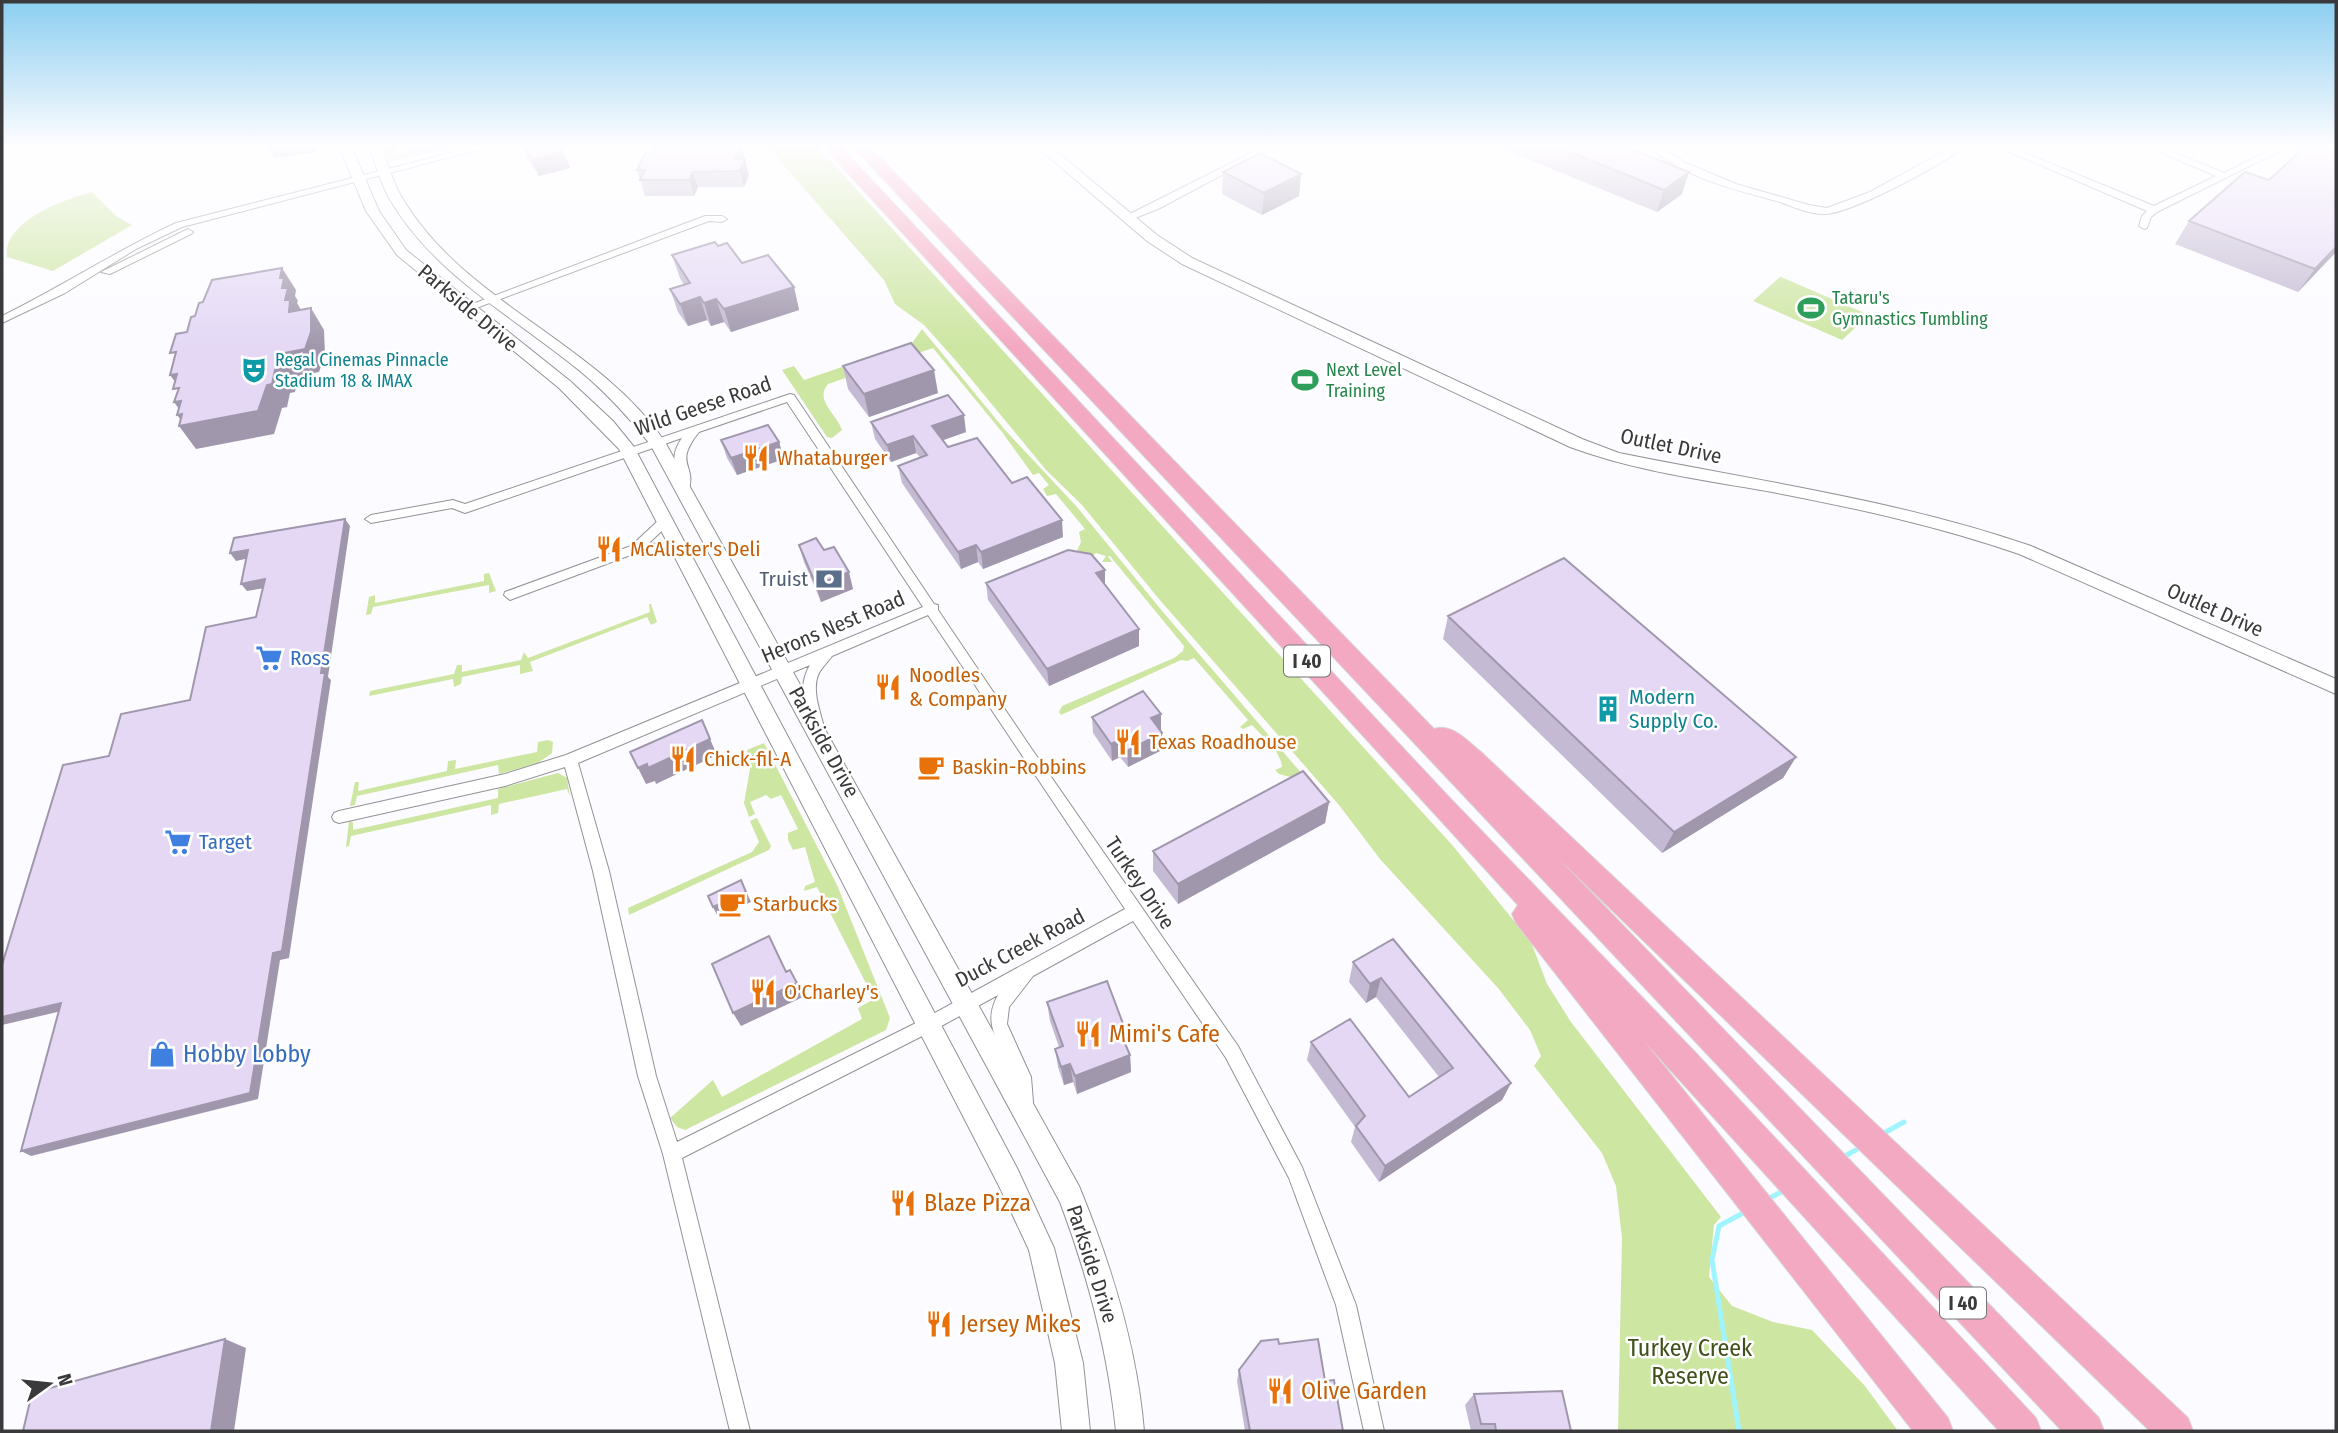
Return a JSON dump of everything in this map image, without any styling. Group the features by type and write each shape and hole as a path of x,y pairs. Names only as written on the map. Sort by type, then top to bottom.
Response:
{"highway":[{"name":"I 40","path":"893,213 2023,1431"},
{"name":"I 40","path":"924,213 2086,1431"},
{"path":"1369,678 1472,760 2175,1431"},
{"path":"1438,803 1935,1431"}],"street":[{"path":"2,320 133,247 179,225 222,213"},
{"path":"54,293 72,288 184,233 246,213"},
{"name":"Parkside Drive","path":"375,213 398,249 604,418 629,451 1041,1248 1069,1363 1076,1431"},
{"name":"Parkside Drive","path":"405,213 429,244 492,298 572,357 623,400 643,420 657,442 785,670 1070,1195 1096,1261 1114,1334 1130,1431"},
{"name":"Outlet Drive","path":"1121,213 1162,246 1203,270 1576,443 1616,458 1881,507 1978,532 2025,550 2336,687"},
{"path":"1127,218 1140,213"},
{"path":"2144,226 2150,213"},
{"path":"467,308 708,218 722,219"},
{"path":"133,247 146,252"},
{"name":"Wild Geese Road","path":"370,519 453,504 465,509 790,397"},
{"name":"Turkey Drive","path":"790,397 1232,1052 1296,1173 1346,1305 1374,1431"},
{"path":"684,490 686,474 677,457 685,441 696,429"},
{"path":"635,549 664,521"},
{"path":"510,595 635,549 677,547"},
{"name":"Herons Nest Road","path":"339,817 505,780 570,760 933,608"},
{"path":"818,732 807,686 815,666 829,652"},
{"path":"570,760 601,871 647,1076 672,1154 740,1431"},
{"name":"Duck Creek Road","path":"672,1154 928,1025 1135,912"},
{"path":"1024,1110 1022,1075 1000,1035 998,1022 1004,999 1035,965"}],"green space":[{"path":"113,213 132,225 53,271 7,257 8,244 15,233 25,222 38,214"},
{"name":"Turkey Creek Reserve","path":"825,213 878,213 1453,846 1531,942 1547,984 1571,1022 1721,1217 1714,1225 1709,1277 1732,1306 1773,1322 1812,1330 1865,1386 1898,1431 1618,1431 1622,1238 1616,1186 1602,1153 1534,1066 1541,1056 1530,1030 1498,988 1380,859 1339,805 1159,599 1082,505 1046,470 957,362 924,325 895,304 884,280"},
{"name":"Tataru's Gymnastics Tumbling","path":"1780,277 1869,315 1842,340 1753,301"},
{"path":"922,329 1005,430 1077,507 1309,782 1279,774 1275,770 1282,767 1275,750 1252,725 1243,729 1240,727 1248,720 1194,658 1181,660 1061,715 1059,712 1062,706 1174,658 1183,651 1184,646 1110,556 1112,562 1102,562 1106,556 1096,553 1090,558 1076,553 1081,542 1079,532 1085,529 1056,494 1047,496 1043,489 1049,485 1039,473 1033,475 1002,432 933,348 828,384 824,390 825,401 842,430 832,438 827,437 782,370 794,366 804,380 912,343"},
{"path":"489,573 496,591 489,593 489,585 373,607 371,614 366,615 369,597 375,595 375,603 484,581 484,574"},
{"path":"649,604 657,622 651,625 647,617 530,662 533,671 520,674 520,665 462,677 461,684 454,687 453,679 369,696 370,691 454,674 457,665 462,665 462,672 521,660 524,652 528,658 650,612"},
{"path":"538,742 553,742 552,753 538,763 499,774 498,765 357,796 355,805 350,806 355,782 359,782 358,791 447,771 448,761 456,760 455,769 537,752"},
{"path":"764,743 837,885 890,1018 886,1030 685,1130 677,1127 670,1118 713,1080 722,1097 862,1019 858,1008 874,999 817,887 804,891 805,886 815,882 805,847 793,850 788,840 788,833 798,829 781,795 771,799 766,795 750,802 755,814 749,817 744,803 750,769 747,750"},
{"path":"558,773 567,778 570,797 567,789 499,804 498,813 491,815 491,805 351,836 349,846 346,847 349,821 353,822 353,830 498,798 498,789"},
{"path":"757,818 771,846 769,850 629,915 628,908 752,852 759,842 750,821"}],"building":[{"path":"2198,213 2336,213 2336,247 2315,269 2189,221"},
{"path":"715,242 718,246 727,243 742,263 768,255 794,287 724,309 716,299 704,303 700,297 680,304 670,289 690,283 672,255"},
{"name":"Regal Cinemas Pinnacle Stadium 18 & IMAX","path":"282,268 280,278 284,278 282,288 288,288 285,300 290,300 289,312 311,308 311,332 305,349 284,353 280,369 275,370 272,384 267,385 258,411 179,426 182,414 177,415 181,401 174,402 179,388 173,389 177,374 170,375 176,352 170,353 176,334 187,332 191,317 195,316 199,303 203,302 212,280"},
{"path":"911,343 934,370 864,394 843,366"},
{"path":"948,395 964,415 932,426 948,447 977,438 1012,483 1027,477 1062,520 981,552 976,545 958,552 898,466 927,455 913,436 887,445 871,422"},
{"path":"768,425 779,442 731,458 721,440"},
{"path":"345,519 321,673 325,673 282,951 273,953 250,1093 21,1151 61,1003 2,1017 2,965 63,765 109,756 121,714 190,700 206,627 256,617 265,579 241,584 248,550 230,553 234,538"},
{"path":"816,538 824,550 834,547 849,572 816,585 799,545"},
{"path":"1068,550 1091,554 1105,570 1096,573 1139,629 1047,669 986,583"},
{"name":"Modern Supply Co.","path":"1564,558 1796,757 1674,832 1448,616"},
{"path":"1143,691 1161,714 1151,718 1162,733 1127,751 1119,740 1111,744 1092,717"},
{"path":"702,720 710,739 648,768 647,764 638,768 630,752"},
{"path":"1303,771 1329,802 1178,884 1153,851"},
{"path":"741,880 746,892 713,907 708,896"},
{"name":"O'Charley's","path":"769,936 786,972 790,970 797,983 733,1013 712,964"},
{"path":"1393,939 1511,1083 1385,1166 1356,1126 1365,1116 1311,1042 1350,1019 1409,1097 1453,1068 1381,978 1370,984 1353,962"},
{"name":"Mimi's Cafe","path":"1107,981 1125,1029 1123,1039 1130,1055 1075,1076 1070,1064 1061,1067 1055,1049 1063,1046 1047,1002"},
{"path":"225,1339 211,1431 23,1431 32,1393"},
{"name":"Olive Garden","path":"1278,1339 1279,1344 1318,1339 1325,1381 1334,1380 1343,1431 1250,1431 1239,1370 1261,1341"},
{"path":"1562,1391 1571,1431 1496,1431 1495,1424 1481,1424 1474,1394"}],"waterway":[{"path":"1884,1133 1904,1122"},
{"path":"1841,1158 1856,1150"},
{"path":"1768,1199 1785,1190"},
{"path":"1739,1431 1712,1260 1719,1226 1745,1212"}],"place":[{"name":"Tataru's Gymnastics Tumbling","path":"1811,308"},
{"name":"Regal Cinemas Pinnacle Stadium 18 & IMAX","path":"254,370"},
{"name":"Next Level Training","path":"1305,380"},
{"name":"Whataburger","path":"756,458"},
{"name":"McAlister's Deli","path":"609,549"},
{"name":"Truist","path":"829,579"},
{"name":"Ross","path":"269,658"},
{"name":"Noodles & Company","path":"888,687"},
{"name":"Modern Supply Co.","path":"1608,709"},
{"name":"Texas Roadhouse","path":"1128,742"},
{"name":"Chick-fil-A","path":"683,759"},
{"name":"Baskin-Robbins","path":"931,767"},
{"name":"Target","path":"178,842"},
{"name":"Starbucks","path":"732,904"},
{"name":"O'Charley's","path":"763,992"},
{"name":"Mimi's Cafe","path":"1088,1034"},
{"name":"Hobby Lobby","path":"162,1054"},
{"name":"Blaze Pizza","path":"903,1203"},
{"name":"Jersey Mikes","path":"939,1324"},
{"name":"Olive Garden","path":"1280,1391"}]}
